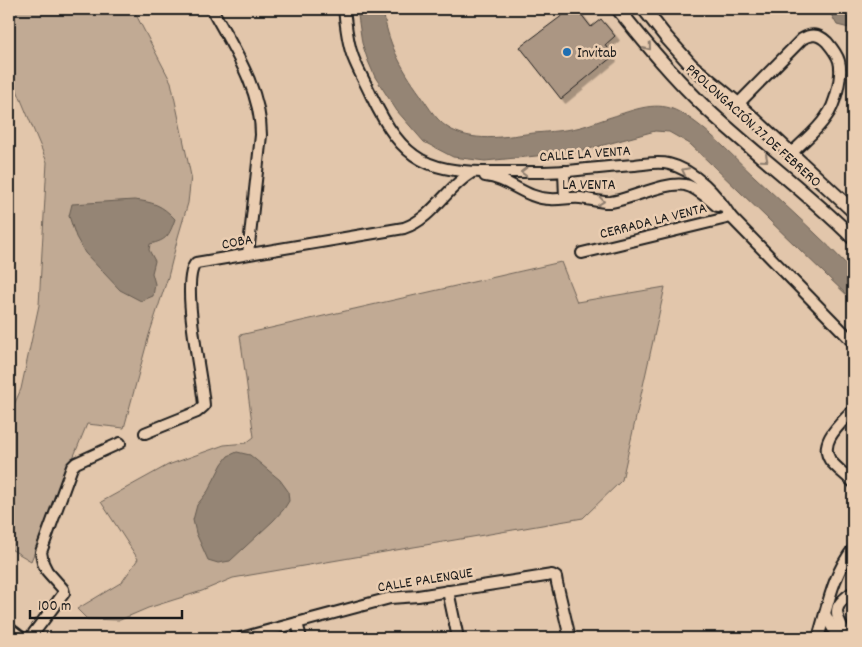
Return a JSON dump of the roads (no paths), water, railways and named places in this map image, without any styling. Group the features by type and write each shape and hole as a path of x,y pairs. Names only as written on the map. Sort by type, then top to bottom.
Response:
{"street":[{"path":"212,9 254,90 260,116 261,134 248,254"},
{"name":"CALLE LA VENTA","path":"344,9 352,56 381,116 393,134 411,153 439,168 471,173 564,171 651,163 669,164 684,169 696,178 853,342"},
{"name":"PROLONGACIÓN 27 DE FEBRERO","path":"618,9 650,49 707,109 826,212 853,238"},
{"name":"PROLONGACIÓN 27 DE FEBRERO","path":"644,9 692,66 738,104 853,210"},
{"path":"738,104 802,39 813,35 824,39 837,56 840,64 836,93 826,118 791,154"},
{"path":"678,79 692,66"},
{"path":"564,171 565,198"},
{"name":"COBA","path":"145,433 198,412 204,406 195,348 191,274 193,267 200,262 320,243 413,225 428,214 451,188 471,173"},
{"name":"LA VENTA","path":"471,173 476,177 488,176 504,180 532,196 549,199 580,198 610,202 667,187 685,185 693,188 731,216"},
{"name":"CERRADA LA VENTA","path":"582,253 731,216"},
{"path":"853,410 831,435 826,446 830,459 853,482"},
{"path":"30,638 64,593 63,589 45,567 41,552 72,468 76,463 120,443"},
{"path":"818,638 833,583 842,563 853,549"},
{"name":"CALLE PALENQUE","path":"241,638 390,598 554,576 570,638"},
{"path":"448,591 458,638"},
{"path":"848,638 838,616 837,609 839,602 853,592"},
{"path":"825,614 838,638"},
{"path":"297,623 301,638"},
{"path":"9,628 22,638"}],"place":[{"name":"Invitab","path":"567,52"}]}
